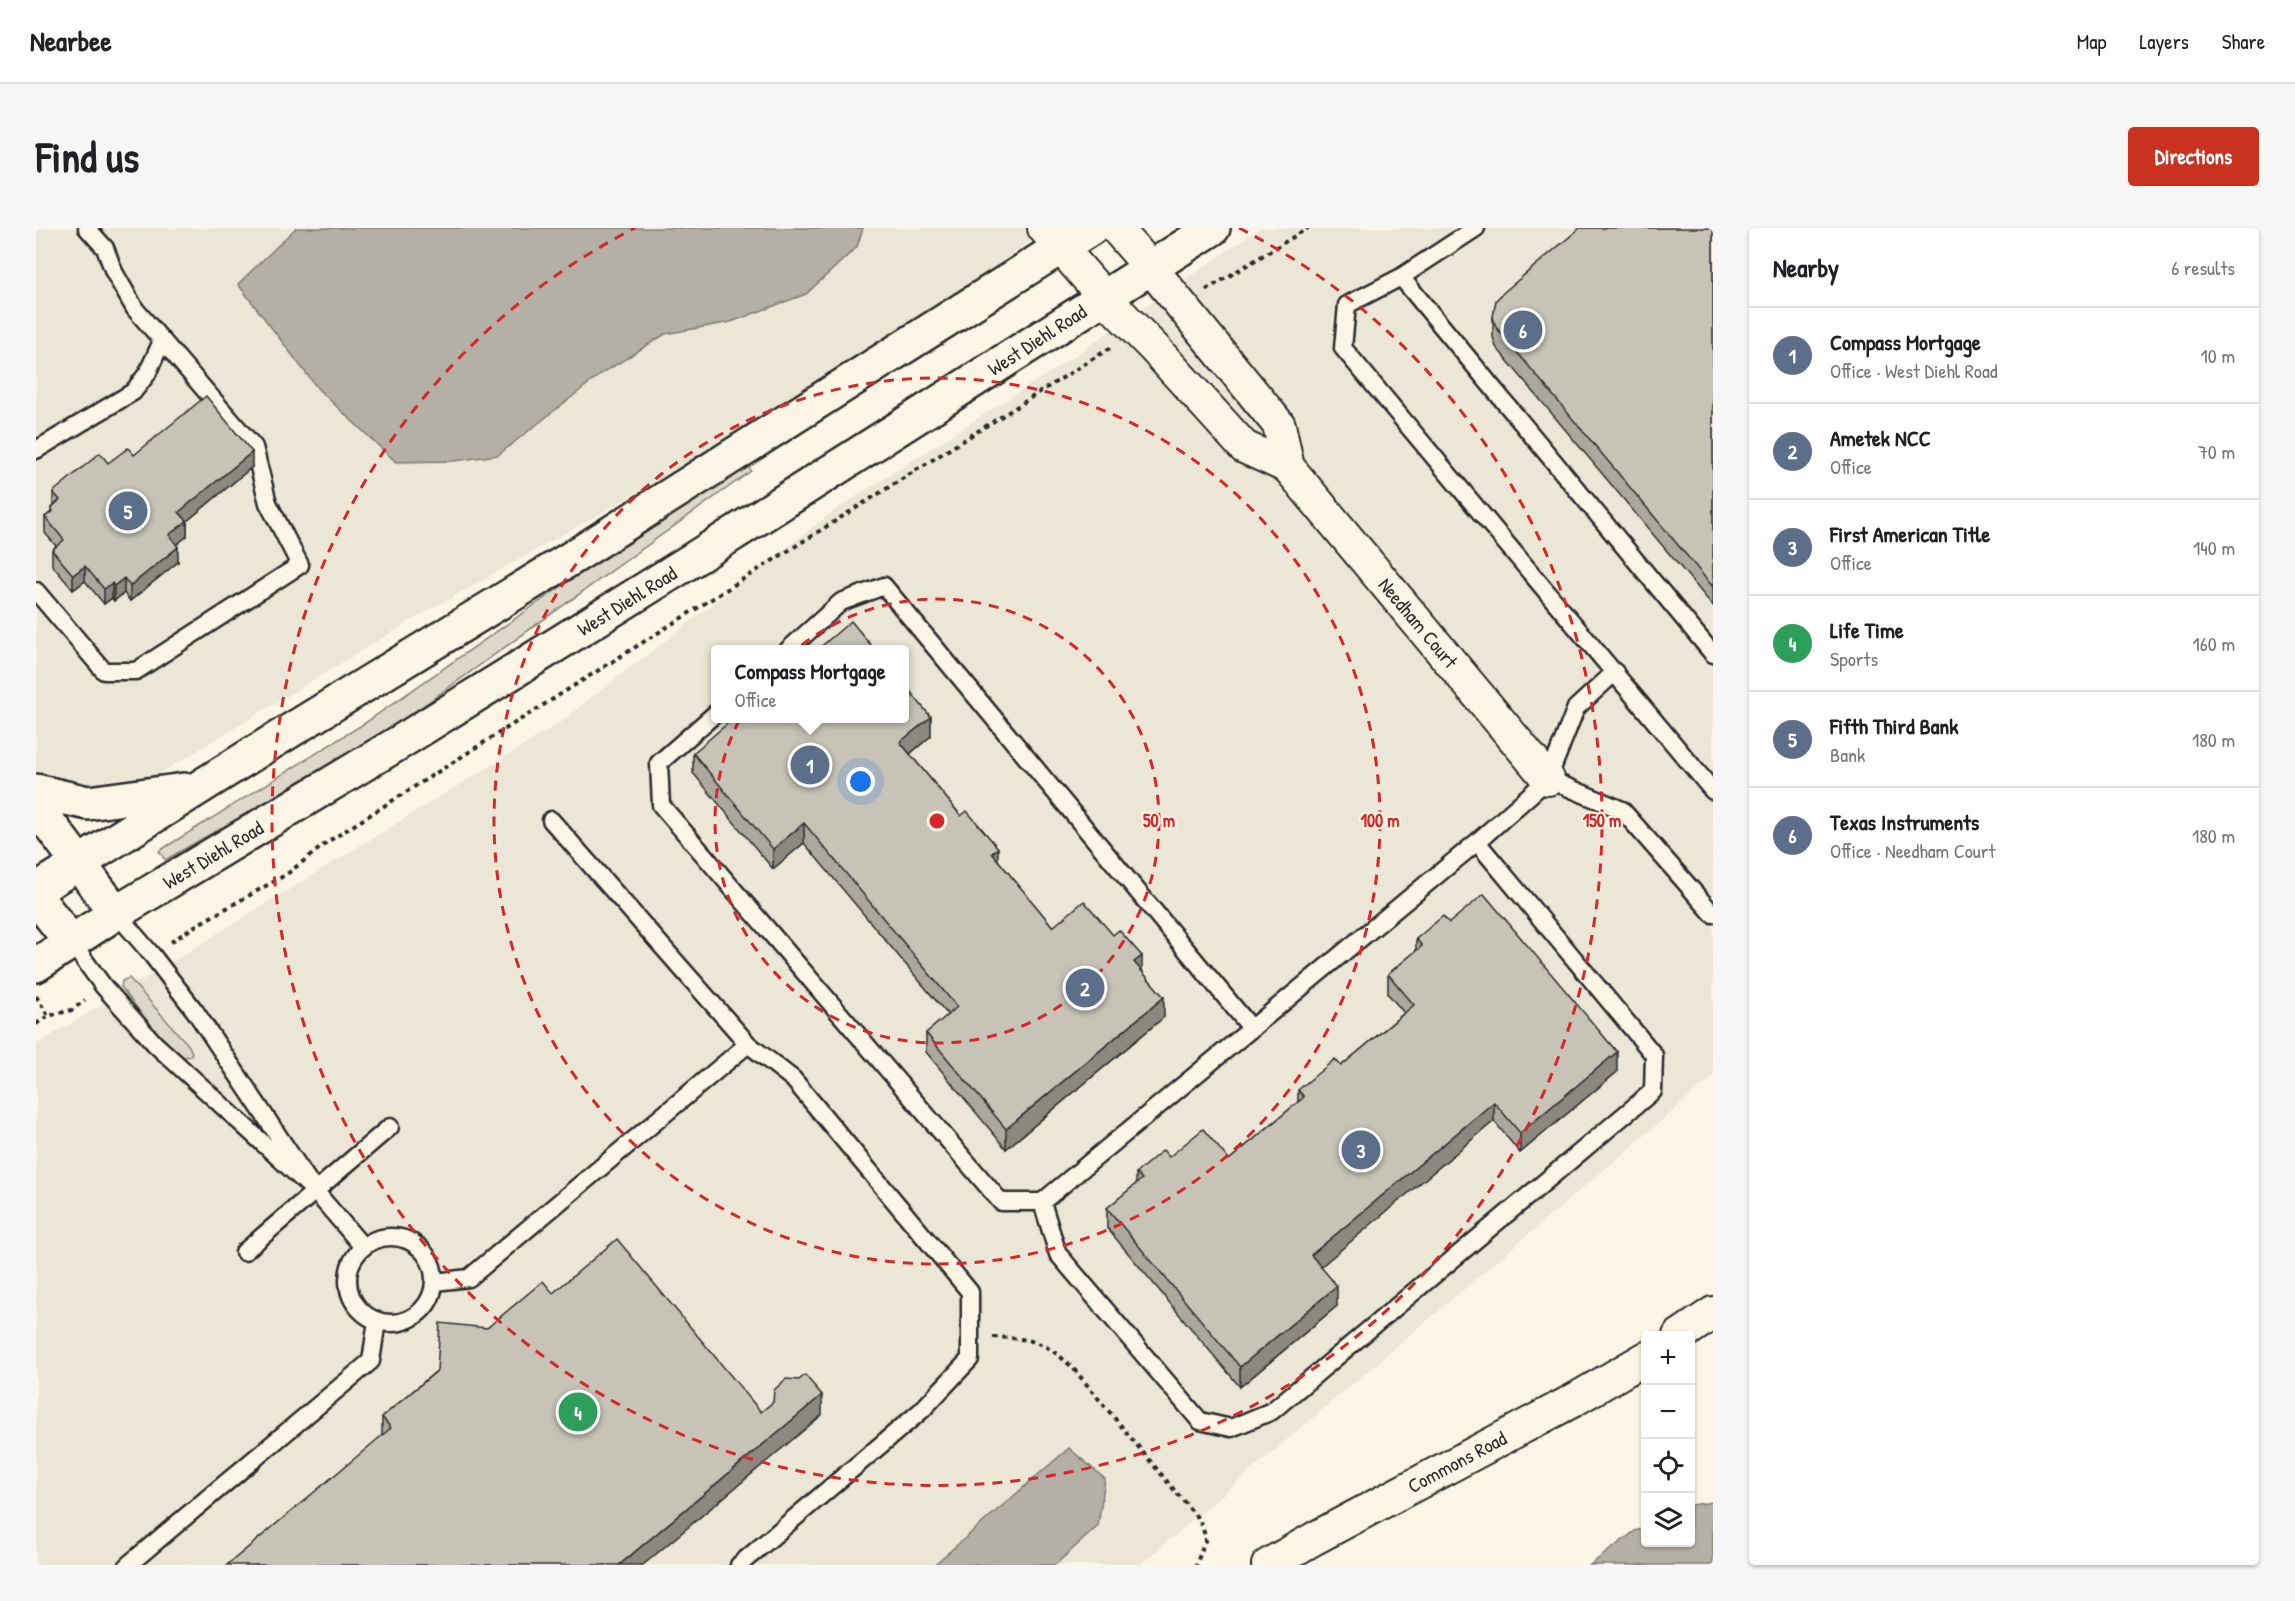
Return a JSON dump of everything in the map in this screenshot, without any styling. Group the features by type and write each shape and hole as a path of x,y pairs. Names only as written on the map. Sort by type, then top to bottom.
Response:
{"street":[{"path":"36,890 578,554 1052,238 1091,228"},
{"name":"Needham Court","path":"1116,228 1280,425 1288,467"},
{"name":"West Diehl Road","path":"36,965 116,913 479,693 692,560 1213,228"},
{"name":"Needham Court","path":"1052,238 1244,447 1288,467 1548,779"},
{"path":"36,791 88,803 201,788"},
{"path":"36,806 116,913"},
{"path":"36,897 71,942"},
{"path":"1685,1331 1713,1313"},
{"name":"Commons Road","path":"1268,1565 1574,1400 1641,1361"}],"lane":[{"path":"36,591 104,671 136,671 300,565 268,503 254,447 135,309 114,272 105,249 87,228"},
{"path":"1476,228 1401,277 1347,305 1343,348 1713,791"},
{"path":"1401,277 1713,654"},
{"path":"36,450 133,392 147,375 162,341"},
{"path":"794,645 841,602 884,586 1252,1029"},
{"path":"711,717 659,763 661,806 1002,1202 1042,1202 1477,842 1548,779 1576,708 1615,672"},
{"path":"1548,779 1622,810 1713,914"},
{"path":"551,820 748,1044 793,1078 970,1292 970,1359 922,1410 739,1565"},
{"path":"1042,1202 1058,1254 1200,1420 1231,1428 1272,1411 1653,1091 1654,1055 1477,842"},
{"path":"116,913 195,1011 315,1191 363,1248"},
{"path":"71,942 104,987 155,1044 315,1191"},
{"path":"435,1282 469,1278 748,1044"},
{"path":"244,1252 390,1127"},
{"path":"389,1236 410,1240 427,1254 433,1267 435,1282 431,1298 416,1316 395,1324 377,1322 364,1314 350,1296 348,1270 354,1256 363,1248 374,1239 389,1236"},
{"path":"128,1565 372,1361 377,1322"}],"path":[{"path":"1180,305 1308,228"},
{"path":"195,926 287,874 329,841 1138,331"},
{"path":"36,996 48,1016"},
{"path":"36,1024 48,1016 72,1010 82,1002"},
{"path":"990,1337 1039,1342 1073,1368 1200,1521 1206,1538 1196,1565"}],"shaded area":[{"path":"36,228 1049,228 969,284 726,442 407,623 136,788 94,788 62,782 36,771"},
{"path":"296,228 863,228 857,247 806,294 731,322 665,334 601,374 498,455 454,461 396,462 318,389 238,284"},
{"path":"1260,228 1713,228 1713,1077 1140,1565 36,1565 36,1045 555,726 835,510 1070,359"},
{"path":"747,463 751,471 378,738 165,860 159,851 365,723 618,547"},
{"path":"129,978 189,1046 192,1053 190,1056 184,1057 154,1030 121,987 122,981"},
{"path":"1069,1448 1105,1479 1098,1526 1055,1565 934,1565"},
{"path":"1713,1502 1713,1565 1590,1565 1635,1531 1641,1529 1641,1547 1695,1547 1695,1504"}],"building":[{"path":"1580,228 1713,228 1713,587 1496,327 1493,317 1496,300"},
{"path":"206,396 252,452 179,512 187,521 169,535 178,547 130,586 124,578 114,586 112,583 104,589 85,566 73,575 52,550 64,540 45,517 53,511 51,508 60,500 53,492 100,453 108,463 128,448 134,455"},
{"path":"851,621 871,645 823,645"},
{"path":"909,690 931,717 900,742 961,816 967,811 998,848 992,853 1053,927 1084,901 1113,935 1119,930 1142,956 1134,962 1164,997 1006,1129 926,1033 957,1007 804,823 773,849 693,753 728,723 909,723"},
{"path":"1484,894 1617,1052 1520,1133 1494,1102 1311,1255 1337,1286 1240,1367 1107,1208 1142,1179 1136,1173 1163,1150 1169,1157 1203,1129 1229,1160 1304,1097 1298,1090 1335,1059 1341,1066 1414,1005 1388,974 1422,946 1416,939 1443,916 1449,923"},
{"path":"617,1239 761,1412 773,1402 774,1390 786,1379 799,1380 805,1375 822,1395 619,1565 227,1565 391,1428 382,1417 437,1371 440,1323 487,1328 543,1281 553,1293"}],"place":[{"name":"Texas Instruments","path":"1523,330"},
{"name":"Fifth Third Bank","path":"128,511"},
{"name":"Compass Mortgage","path":"810,765"},
{"name":"Ametek NCC","path":"1085,988"},
{"name":"First American Title","path":"1361,1150"},
{"name":"Life Time","path":"578,1412"}]}
